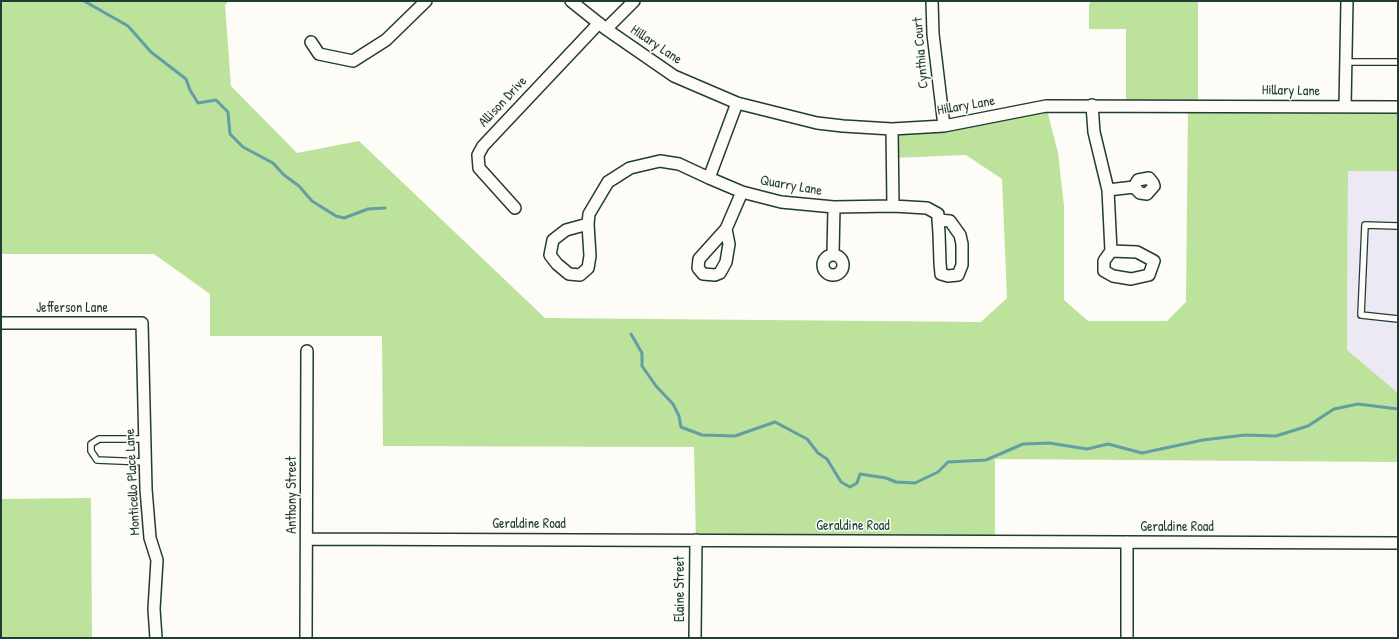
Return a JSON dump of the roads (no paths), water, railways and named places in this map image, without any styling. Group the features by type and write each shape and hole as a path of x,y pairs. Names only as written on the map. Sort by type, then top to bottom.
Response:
{"street":[{"path":"311,42 319,54 353,61 386,40 426,1"},
{"name":"Hillary Lane","path":"571,1 602,26 674,76 737,103 816,123 892,129 944,126 1046,106 1398,107"},
{"name":"Allison Drive","path":"515,208 479,168 478,155 483,146 602,26 634,1"},
{"name":"Cynthia Court","path":"932,1 933,34 944,126"},
{"path":"1345,106 1347,1"},
{"path":"708,178 737,103"},
{"path":"1092,105 1094,132 1108,190 1111,251"},
{"path":"892,129 893,206"},
{"name":"Quarry Lane","path":"588,224 566,230 552,240 550,255 557,264 569,274 580,275 588,268 590,250 588,224 589,214 608,182 630,168 660,161 679,164 742,192 781,202 834,208 893,206 927,208 938,214 938,220 941,274 948,276 958,275 962,265 962,244 960,235 950,221 938,220"},
{"path":"1108,190 1134,187"},
{"name":"Quarry Lane","path":"726,229 742,192"},
{"name":"Quarry Lane","path":"832,254 834,208"},
{"name":"Jefferson Lane","path":"1,323 142,323"},
{"name":"Monticello Place Lane","path":"142,323 145,462 150,538 157,560 154,609 156,638"},
{"name":"Anthony Street","path":"306,638 307,351"},
{"name":"Geraldine Road","path":"307,539 1398,543"},
{"name":"Elaine Street","path":"695,638 696,540"},
{"path":"1127,542 1127,638"}],"lane":[{"path":"1346,62 1398,62"},
{"path":"1398,226 1365,225 1361,315 1398,319"},
{"path":"145,439 99,439 91,444 91,451 97,460 145,462"}],"waterway":[{"path":"84,1 128,26 151,52 186,79 190,90 198,103 216,100 228,112 230,134 243,147 273,163 284,175 299,186 312,201 336,216 344,218 368,209 385,208"},
{"path":"631,334 642,353 642,366 656,386 673,404 679,416 681,427 702,435 735,436 775,422 807,439 818,453 827,459 841,482 850,487 857,483 860,474 886,478 896,482 915,483 938,472 948,462 986,460 1023,444 1049,443 1087,449 1108,444 1142,453 1203,440 1245,435 1276,436 1308,426 1334,409 1358,404 1398,409"}]}
